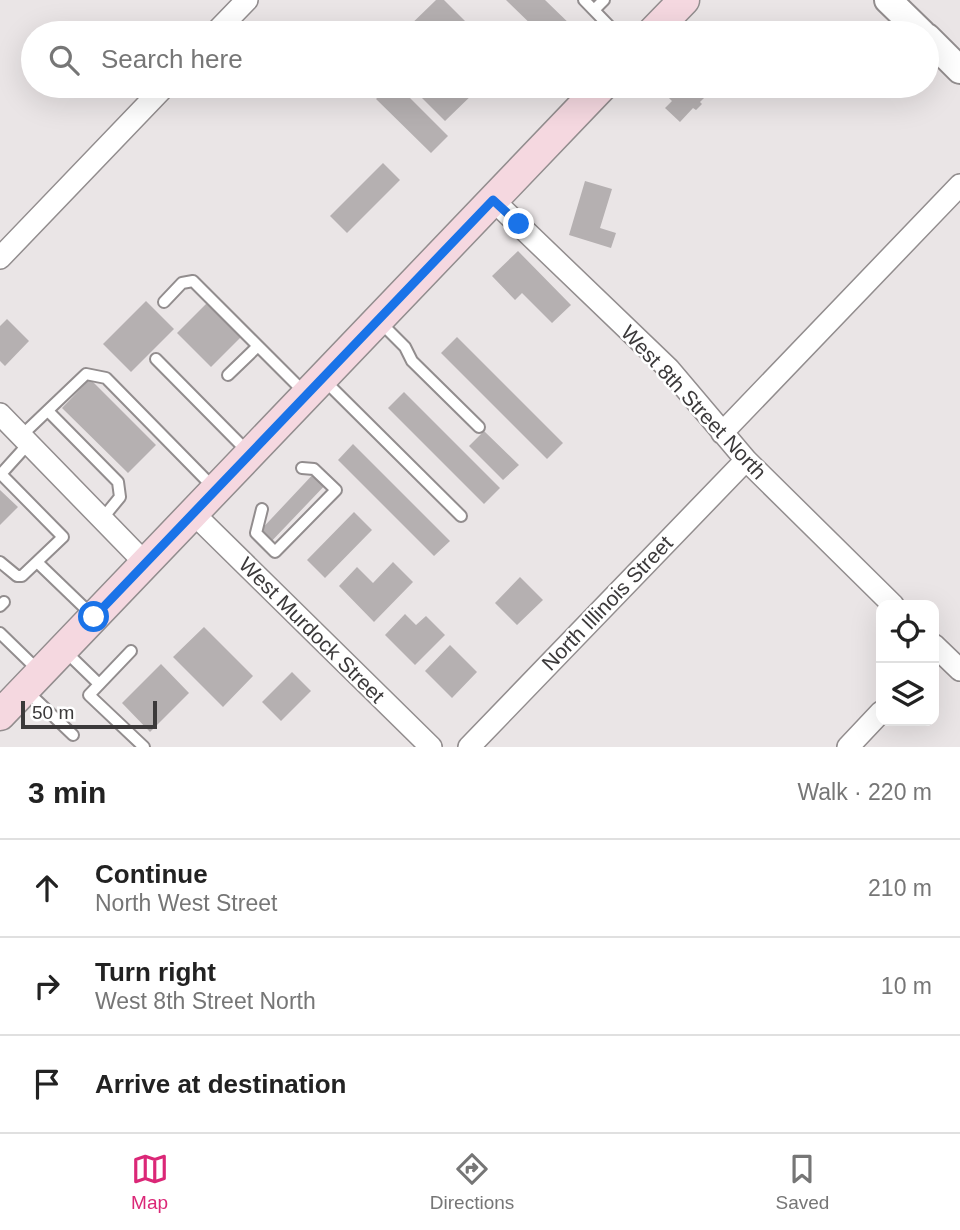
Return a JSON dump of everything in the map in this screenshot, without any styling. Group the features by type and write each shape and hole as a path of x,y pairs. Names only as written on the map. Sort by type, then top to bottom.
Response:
{"main road":[{"path":"662,21 678,2"},
{"path":"0,715 591,98"}],"street":[{"path":"227,21 247,0"},
{"path":"888,0 910,21"},
{"path":"939,49 960,70"},
{"path":"0,258 153,98"},
{"path":"722,433 960,185"},
{"name":"West 8th Street North","path":"493,200 669,369 746,460 888,600"},
{"path":"0,414 145,564"},
{"name":"North Illinois Street","path":"470,747 746,460"},
{"name":"West Murdock Street","path":"193,513 431,747"},
{"path":"939,653 960,670"},
{"path":"848,747 876,717"}],"lane":[{"path":"584,0 605,21"},
{"path":"594,10 604,0"},
{"path":"164,302 182,283 193,281 258,346 314,387 461,516"},
{"path":"378,320 405,347 412,361 480,427"},
{"path":"228,375 258,346"},
{"path":"156,359 250,454"},
{"path":"0,562 17,576 22,576 63,537 1,473 48,411 86,374 106,378 215,490"},
{"path":"48,411 118,482 120,497 102,519"},
{"path":"262,509 256,533 275,552 336,490 314,469 302,468"},
{"path":"38,563 94,617"},
{"path":"0,633 73,736"},
{"path":"62,649 99,684"},
{"path":"131,651 89,695 144,747"}],"building":[{"path":"436,0 444,0 465,21 414,21"},
{"path":"506,0 545,0 567,21 528,21"},
{"path":"410,98 448,136 431,153 376,99"},
{"path":"422,98 469,98 445,121"},
{"path":"669,98 704,98 696,110 693,108 680,122 665,108 672,101"},
{"path":"383,163 400,180 347,233 330,216"},
{"path":"585,181 612,189 600,228 616,233 611,248 569,235"},
{"path":"518,251 571,305 552,323 522,293 515,300 492,276"},
{"path":"146,301 174,329 131,372 103,344"},
{"path":"207,303 241,337 211,367 177,333"},
{"path":"7,319 29,341 5,366 0,361 0,326"},
{"path":"457,337 563,443 547,459 441,353"},
{"path":"90,379 156,445 128,473 62,408"},
{"path":"404,392 500,488 484,504 388,408"},
{"path":"484,431 519,465 503,480 469,446"},
{"path":"353,444 450,541 434,556 338,460"},
{"path":"318,469 330,480 267,546 256,535"},
{"path":"0,490 18,507 0,525"},
{"path":"354,512 372,530 325,578 307,560"},
{"path":"393,562 413,582 374,622 339,586 357,567 373,583"},
{"path":"520,577 543,600 517,625 495,603"},
{"path":"405,614 416,625 426,616 445,635 415,665 385,635"},
{"path":"204,627 253,676 223,707 173,657"},
{"path":"450,645 477,672 452,698 425,671"},
{"path":"161,664 189,693 150,732 122,703"},
{"path":"292,672 311,691 281,721 262,702"}],"route":[{"path":"94,617 493,200 519,224"}]}
